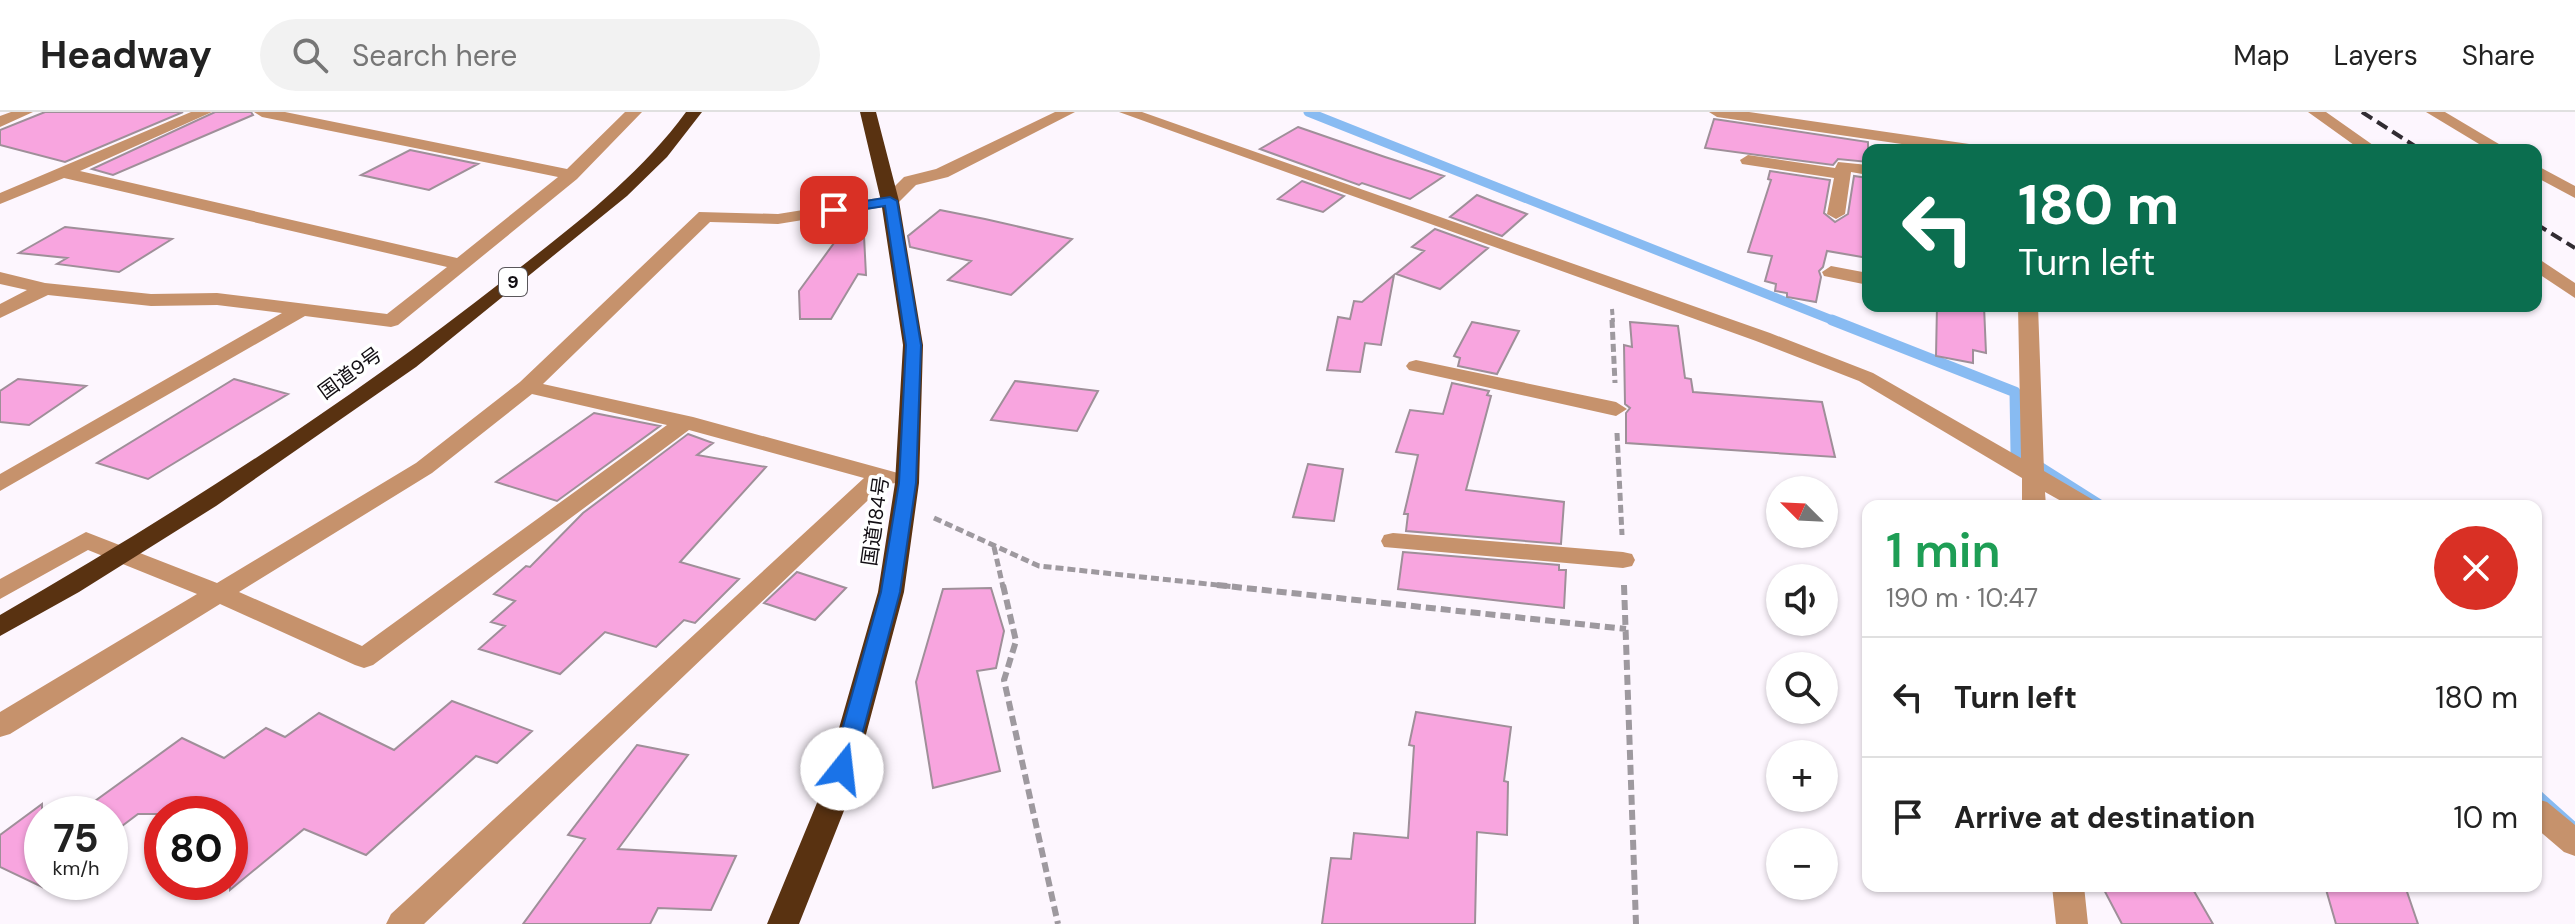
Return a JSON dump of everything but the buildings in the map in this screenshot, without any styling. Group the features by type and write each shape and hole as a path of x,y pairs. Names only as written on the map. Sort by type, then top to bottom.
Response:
{"highway":[{"name":"国道9号","path":"0,627 71,586 314,431 473,315 604,208 681,132 694,112"},
{"name":"国道184号","path":"783,924 834,798 891,592 906,494 913,345 890,201 868,112"}],"street":[{"path":"0,122 25,112"},
{"path":"0,199 204,112"},
{"path":"262,112 571,175"},
{"path":"0,278 45,289 151,300 217,299 391,321 571,175 634,112"},
{"path":"0,726 424,468 528,387 705,216 778,219 890,201 910,181 942,173 1067,112"},
{"path":"1127,112 1866,377 2077,500"},
{"path":"1717,112 1935,144"},
{"path":"2316,112 2363,144"},
{"path":"2434,112 2490,144"},
{"path":"1748,160 1843,174"},
{"path":"1836,214 1844,166 1862,169"},
{"path":"62,172 460,264"},
{"path":"2542,174 2575,193"},
{"path":"2542,267 2575,292"},
{"path":"1831,272 1862,278"},
{"path":"0,312 45,289"},
{"path":"0,484 300,311"},
{"path":"2025,312 2034,500"},
{"path":"1416,366 1616,409"},
{"path":"528,387 685,422 880,476 906,494"},
{"path":"0,590 86,540 216,592 364,658 685,422"},
{"path":"402,924 880,476"},
{"path":"1393,541 1623,560"},
{"path":"2542,816 2575,843"},
{"path":"2069,892 2072,924"}],"path":[{"path":"1611,284 1636,924"},
{"path":"906,494 994,546 1039,566 1626,629"},
{"path":"994,546 1016,641 1004,680 1058,924"}],"waterway":[{"path":"1308,112 1837,322"},
{"path":"1832,320 2015,392 2016,452 2092,500"},
{"path":"2542,801 2575,831"}],"railway":[{"path":"2362,112 2412,144"},
{"path":"2542,228 2575,248"}],"route":[{"path":"834,210 890,201 913,345 907,483 891,592 842,769"}]}
